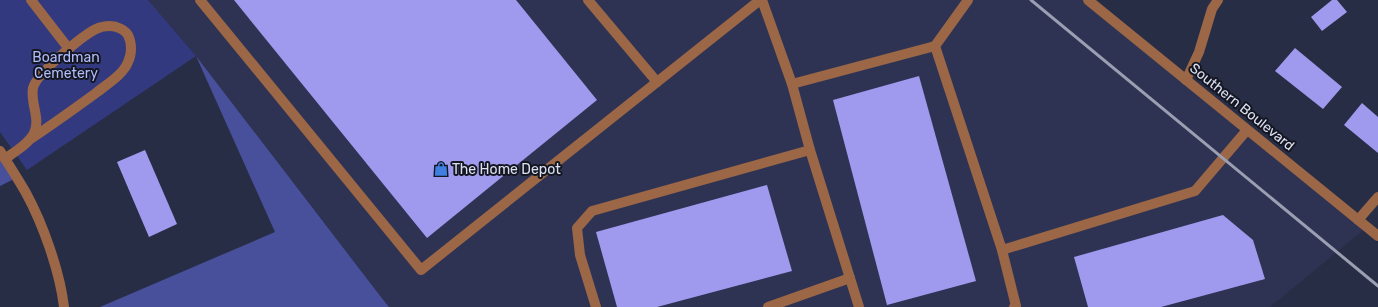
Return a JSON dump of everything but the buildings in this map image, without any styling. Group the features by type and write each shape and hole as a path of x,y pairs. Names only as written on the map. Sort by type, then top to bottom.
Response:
{"street":[{"path":"31,0 69,49"},
{"path":"200,0 421,270 761,0 792,84 810,150 859,307"},
{"path":"588,0 657,82"},
{"path":"792,84 935,46 968,0"},
{"name":"Southern Boulevard","path":"1088,0 1378,236"},
{"path":"1186,80 1199,52 1212,9 1218,0"},
{"path":"29,140 35,132 36,120 32,97 33,87 37,78 48,66 96,29 113,26 121,28 127,33 130,40 131,52 128,63 116,78 62,118 29,140 2,155 26,194 40,223 54,263 64,307"},
{"path":"935,46 1002,250 1016,306 1014,307"},
{"path":"1002,250 1195,191 1247,130"},
{"path":"596,307 580,255 576,228 592,211 810,150"},
{"path":"1358,220 1378,197"},
{"path":"768,307 850,278"}],"shaded area":[{"path":"148,0 1088,0 1367,227 1270,307 389,307 196,56"},
{"path":"196,56 389,307 100,307 275,232"},
{"path":"0,151 16,178 0,186"}],"green space":[{"name":"Boardman Cemetery","path":"0,0 148,0 196,56 27,170 0,132"}],"railway":[{"path":"1031,0 1378,286"}],"place":[{"name":"The Home Depot","path":"441,169"}]}
